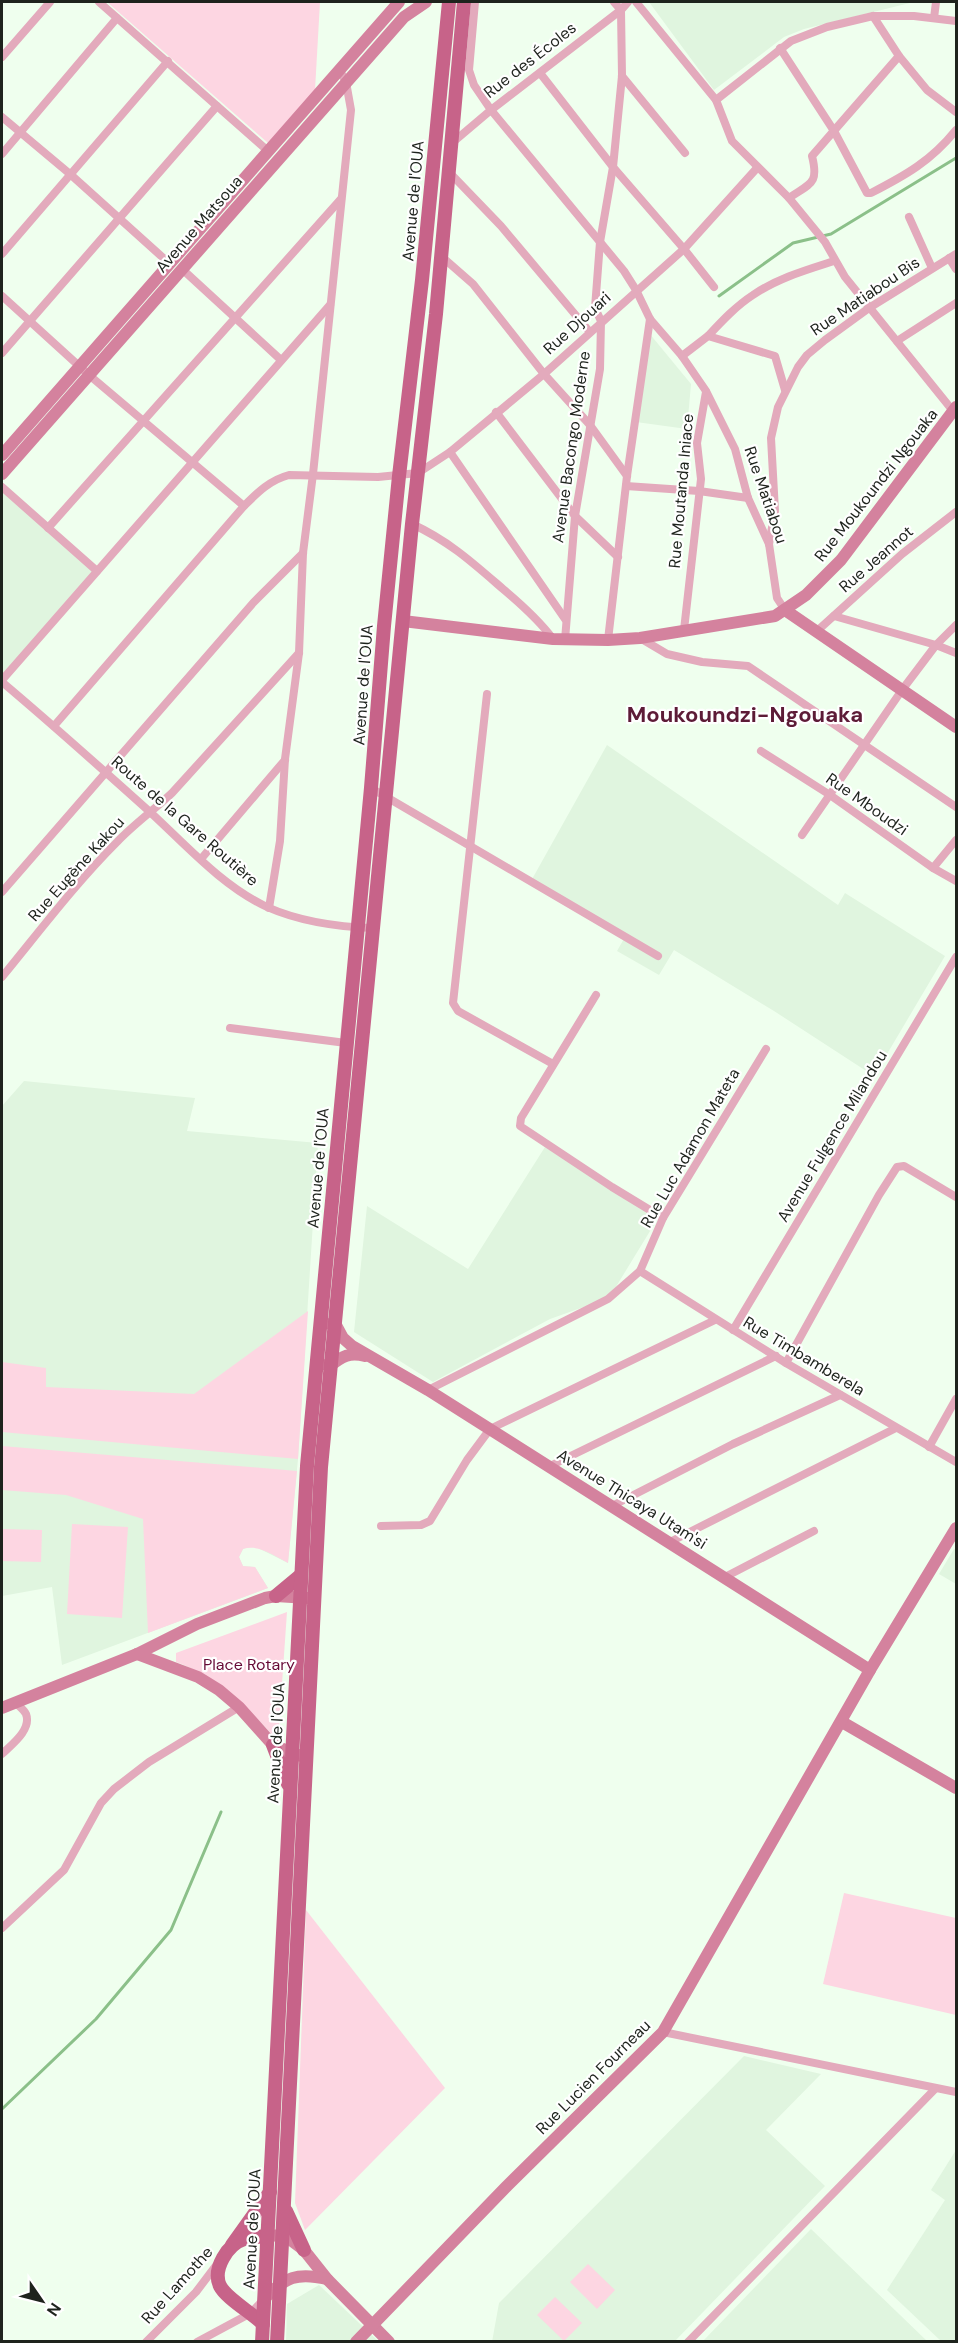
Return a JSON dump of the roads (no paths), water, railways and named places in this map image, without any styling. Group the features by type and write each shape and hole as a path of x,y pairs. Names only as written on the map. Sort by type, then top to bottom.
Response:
{"main road":[{"name":"Avenue de l'OUA","path":"262,2342 291,1792 299,1755 314,1598 323,1365 320,1322 371,788 384,626 422,280 449,2"},
{"name":"Avenue de l'OUA","path":"277,2342 285,2210 299,1755 300,1576 323,1365 336,1325 412,524 451,143 464,69 464,2"},
{"path":"276,1596 300,1576"},
{"path":"273,1744 291,1792"},
{"path":"263,2324 220,2286 219,2268 229,2248 271,2191"},
{"path":"285,2210 304,2250"},
{"path":"229,2248 243,2239 267,2236"}],"street":[{"path":"2,57 50,2"},
{"path":"99,2 268,150"},
{"name":"Avenue Matsoua","path":"176,267 268,150 399,2"},
{"name":"Avenue Matsoua","path":"2,474 24,439 176,267 404,16 426,2"},
{"path":"464,69 475,2"},
{"path":"614,2 621,9"},
{"name":"Rue des Écoles","path":"451,143 628,2"},
{"path":"636,2 716,100 732,141 789,198 814,228 825,242 834,261 869,308 955,409"},
{"path":"934,18 936,2"},
{"name":"Avenue Bacongo Moderne","path":"559,640 565,619 574,516 600,369 602,321 595,308 600,242 613,167 622,76 621,9"},
{"path":"716,100 780,48 791,41 827,27 873,16 957,21"},
{"path":"873,16 899,56 927,90 957,112"},
{"path":"2,154 117,18"},
{"path":"780,48 834,131 866,192 870,194 916,169 945,144 957,130"},
{"path":"789,198 814,182 816,172 812,156 899,56"},
{"path":"2,254 168,61"},
{"path":"269,908 280,841 285,759 299,653 303,553 314,474 351,110 346,82 339,69"},
{"name":"Rue Matiabou","path":"464,69 491,110 600,242 636,290 650,319 682,356 706,391 735,449 748,498 769,544 776,592 785,610"},
{"path":"540,73 613,167 714,286"},
{"path":"622,76 685,153"},
{"path":"2,353 217,106"},
{"path":"2,117 235,316 281,360"},
{"name":"Rue Djouari","path":"54,726 244,506 264,487 276,478 290,475 314,474 338,477 399,476 418,473 450,452 544,374 684,249 757,168"},
{"path":"448,172 501,226 590,331"},
{"path":"48,528 341,199"},
{"path":"909,217 932,268"},
{"path":"441,256 473,284 544,374 590,425 627,476"},
{"path":"953,256 957,269"},
{"name":"Rue Matiabou Bis","path":"769,544 775,511 771,438 774,419 785,390 807,355 869,308 953,256"},
{"path":"682,356 753,295 783,278 834,261"},
{"path":"2,296 244,506"},
{"path":"897,341 957,303"},
{"path":"2,681 330,304"},
{"path":"608,640 627,476 650,319"},
{"path":"708,336 775,356 785,390"},
{"name":"Rue Moutanda Iniace","path":"684,630 701,479 697,443 706,391"},
{"name":"Rue Moukoundzi Ngouaka","path":"403,621 559,640 608,640 640,638 762,619 785,610 823,579 841,560 871,524 955,409"},
{"path":"496,412 574,516 618,557"},
{"name":"Avenue Matsoua","path":"2,455 24,439"},
{"path":"450,452 565,619"},
{"path":"626,486 699,491 748,498"},
{"path":"2,487 97,571"},
{"name":"Rue Jeannot","path":"817,631 902,554 957,512"},
{"path":"412,524 436,536 463,554 559,640"},
{"path":"2,891 253,603 303,553"},
{"path":"785,610 957,727"},
{"path":"834,616 957,653"},
{"path":"802,835 902,690 936,645 957,625"},
{"path":"640,638 667,654 702,662 748,666 957,807"},
{"name":"Rue Eugène Kakou","path":"2,977 116,843 138,822 152,813 299,653"},
{"name":"Route de la Gare Routière","path":"2,681 201,859 241,891 269,908 311,922 375,928"},
{"path":"487,694 454,1006 458,1011 553,1064"},
{"name":"Rue Mboudzi","path":"761,751 830,795 933,868 957,881"},
{"path":"201,859 285,759"},
{"path":"371,788 658,956"},
{"path":"933,868 957,840"},
{"name":"Avenue Fulgence Milandou","path":"733,1330 957,957"},
{"path":"596,995 521,1118 520,1126 663,1218"},
{"path":"230,1028 346,1043"},
{"name":"Rue Luc Adamon Mateta","path":"428,1390 608,1299 640,1270 663,1218 766,1049"},
{"path":"786,1363 879,1195 897,1167 904,1166 957,1197"},
{"name":"Rue Timbamberela","path":"640,1270 715,1320 957,1462"},
{"path":"381,1526 421,1525 430,1521 467,1460 490,1429 715,1320"},
{"path":"320,1322 336,1325"},
{"name":"Avenue Thicaya Utam'si","path":"336,1325 343,1338 375,1359 670,1542 870,1670"},
{"name":"Avenue Thicaya Utam'si","path":"323,1365 354,1353 375,1359"},
{"path":"548,1467 776,1356"},
{"path":"612,1506 733,1444 840,1395"},
{"path":"929,1447 957,1399"},
{"path":"670,1542 788,1480 896,1428"},
{"path":"725,1577 814,1530"},
{"name":"Rue Lucien Fourneau","path":"356,2342 507,2186 663,2032 698,1967 842,1722 870,1670 954,1537"},
{"path":"2,1708 137,1654 198,1624 276,1596 314,1598"},
{"path":"137,1654 198,1677 219,1690 239,1707 273,1744 299,1755"},
{"path":"2,1754 20,1737 27,1722 26,1714 16,1703"},
{"path":"2,1928 64,1870 100,1803 114,1789 149,1762 239,1707"},
{"path":"842,1722 957,1788"},
{"path":"663,2032 957,2092"},
{"path":"688,2342 935,2089"},
{"path":"267,2236 284,2235 304,2250 327,2279 389,2342"},
{"name":"Rue Lamothe","path":"146,2342 195,2292 229,2248"},
{"path":"197,2342 251,2313 280,2281 312,2276 327,2279"}],"waterway":[{"path":"719,296 793,243 831,234 956,158"},
{"path":"2,2109 96,2019 171,1930 221,1812"}],"district":[{"name":"Moukoundzi-Ngouaka","path":"745,714"}],"park label":[{"name":"Place Rotary","path":"249,1664"}]}
